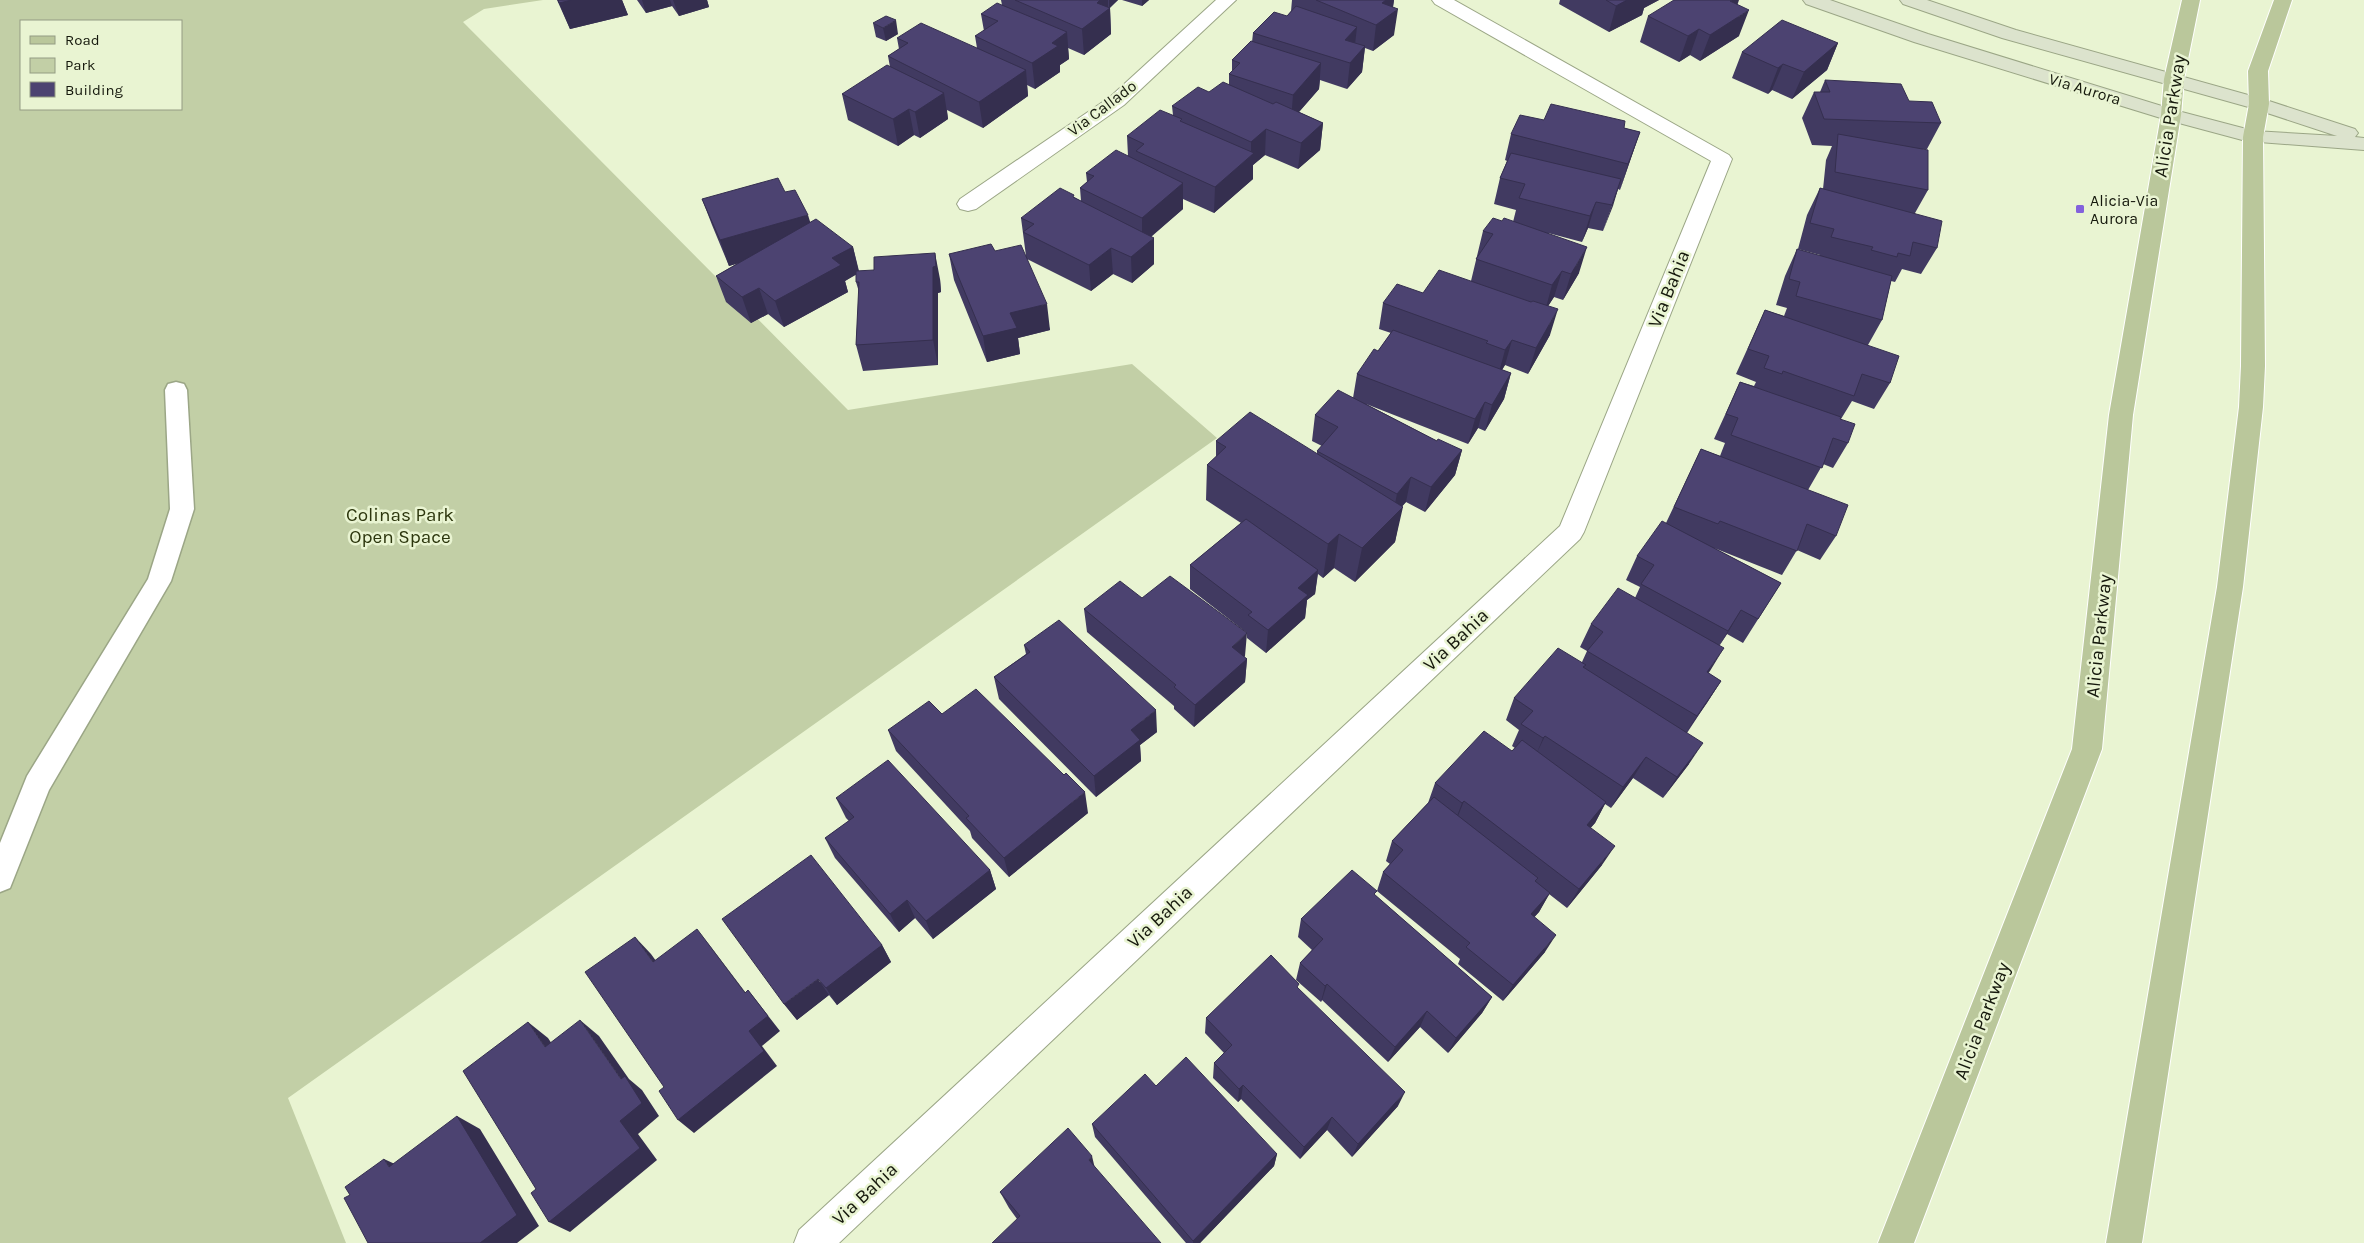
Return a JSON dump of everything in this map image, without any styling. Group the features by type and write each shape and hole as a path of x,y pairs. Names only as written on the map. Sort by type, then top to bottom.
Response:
{"main road":[{"name":"Alicia Parkway","path":"1896,1243 2087,749 2121,415 2171,115 2174,79 2191,0"},
{"path":"2124,1243 2230,587 2251,406 2253,366 2253,138 2259,104 2258,71 2283,0"}],"street":[{"name":"Via Callado","path":"968,204 1116,101 1227,0"},
{"name":"Via Bahia","path":"812,1243 1570,532 1722,159 1441,0"},
{"name":"Via Aurora","path":"1812,0 1920,38 2171,115 2253,138 2364,144"},
{"name":"Via Aurora","path":"1910,0 2009,34 2259,104 2364,139"}],"lane":[{"path":"0,879 37,785 159,581 182,509 176,390"}],"green space":[{"name":"Colinas Park Open Space","path":"0,0 543,0 484,9 463,22 848,410 1132,364 1217,438 288,1098 346,1243 0,1243"}],"building":[{"path":"558,0 572,0 559,3"},
{"path":"1015,0 1100,0 1097,3 1110,8 1082,29"},
{"path":"1316,0 1386,0 1382,3 1398,9 1376,25"},
{"path":"1606,0 1627,0 1616,6"},
{"path":"1674,0 1732,0 1730,1 1749,10 1710,35 1699,29 1688,36 1648,16"},
{"path":"997,3 1067,32 1052,43 1058,46 1032,63 975,36 998,21 981,14"},
{"path":"1296,6 1357,27 1345,40 1365,46 1350,63 1253,33 1274,12 1287,16"},
{"path":"886,16 896,20 883,28 873,23"},
{"path":"1782,20 1838,43 1804,72 1783,64 1778,68 1742,52"},
{"path":"921,23 1026,70 979,102 888,56 908,43 897,38"},
{"path":"1251,41 1321,63 1293,95 1229,74 1240,63 1232,60"},
{"path":"887,65 944,93 915,112 909,109 893,119 842,94"},
{"path":"1825,80 1901,84 1909,101 1932,102 1941,123 1824,119 1814,92 1830,92"},
{"path":"1223,82 1273,104 1276,102 1323,123 1301,143 1266,129 1251,142 1172,106 1198,87 1209,92"},
{"path":"1551,104 1625,121 1624,128 1640,132 1628,164 1511,134 1520,115 1544,120"},
{"path":"1160,110 1182,119 1180,121 1254,153 1215,187 1136,151 1144,144 1127,136"},
{"path":"1838,134 1928,150 1928,190 1835,172"},
{"path":"1116,150 1183,183 1142,218 1080,188 1094,176 1086,173"},
{"path":"1511,153 1621,179 1612,205 1596,202 1590,216 1519,198 1525,184 1500,178"},
{"path":"778,178 785,192 795,190 808,215 720,240 702,199"},
{"path":"1060,188 1074,195 1073,197 1154,238 1131,257 1111,248 1089,265 1023,232 1034,224 1021,218"},
{"path":"1820,188 1942,221 1937,248 1913,242 1910,256 1898,253 1897,257 1871,250 1873,247 1831,237 1834,229 1810,223"},
{"path":"1493,218 1502,221 1504,218 1587,247 1571,274 1562,271 1552,285 1476,259 1493,234 1483,231"},
{"path":"816,219 853,247 832,258 841,265 775,301 759,288 742,297 716,276"},
{"path":"991,244 995,251 1021,245 1047,304 1010,313 1017,328 983,336 949,254"},
{"path":"1797,249 1892,276 1882,320 1796,296 1800,282 1789,279"},
{"path":"935,253 936,266 933,267 933,340 856,345 859,282 856,282 856,271 874,270 874,257"},
{"path":"1439,270 1531,302 1558,309 1536,348 1512,340 1505,350 1486,343 1488,341 1383,303 1397,284 1423,293"},
{"path":"1765,310 1899,356 1890,383 1862,374 1854,396 1783,371 1782,374 1764,368 1769,356 1748,349"},
{"path":"1393,330 1511,373 1492,405 1485,402 1475,419 1357,374 1374,349 1378,351"},
{"path":"1740,382 1841,417 1840,419 1855,424 1848,443 1833,438 1822,468 1731,435 1738,418 1726,414"},
{"path":"1338,390 1437,441 1438,439 1462,450 1431,487 1411,477 1397,494 1317,451 1338,427 1315,415"},
{"path":"1250,412 1403,507 1362,548 1339,534 1328,544 1207,465 1226,447 1216,441"},
{"path":"1701,449 1848,505 1836,536 1807,524 1797,551 1720,521 1718,524 1674,507"},
{"path":"1246,519 1318,570 1298,588 1308,595 1268,630 1248,615 1252,612 1190,565"},
{"path":"1662,521 1781,583 1758,619 1741,610 1728,631 1641,584 1654,565 1637,556"},
{"path":"1170,576 1247,633 1232,647 1247,659 1195,705 1174,687 1176,685 1084,609 1120,581 1142,598"},
{"path":"1618,588 1724,648 1707,672 1721,681 1697,716 1587,651 1603,632 1591,624"},
{"path":"1059,620 1156,710 1131,730 1140,740 1094,776 994,677 1030,652 1024,645"},
{"path":"1558,648 1586,665 1583,667 1703,743 1677,777 1646,757 1623,787 1545,736 1543,738 1521,724 1533,711 1514,698"},
{"path":"976,689 1064,775 1066,773 1085,792 1004,858 966,818 969,816 888,730 929,701 942,714"},
{"path":"1484,731 1512,751 1522,740 1606,802 1587,825 1615,846 1579,889 1464,801 1462,803 1435,783"},
{"path":"888,760 990,870 926,921 907,900 890,914 825,838 854,817 836,798"},
{"path":"1434,797 1538,878 1535,881 1550,893 1531,914 1556,935 1513,985 1466,947 1470,943 1383,872 1403,850 1392,841"},
{"path":"811,855 882,945 826,988 818,979 784,1004 722,919"},
{"path":"1352,870 1377,891 1374,894 1492,997 1456,1038 1427,1011 1395,1047 1327,984 1325,986 1300,963 1323,939 1301,919"},
{"path":"697,929 745,993 748,990 768,1016 749,1031 764,1051 678,1120 659,1091 664,1087 585,972 635,937 653,962"},
{"path":"1271,955 1299,984 1297,987 1405,1092 1358,1144 1332,1117 1304,1147 1243,1085 1239,1089 1214,1063 1232,1045 1206,1018"},
{"path":"580,1020 621,1079 625,1076 642,1103 620,1121 640,1148 549,1222 531,1193 536,1189 463,1071 528,1022 545,1047"},
{"path":"1186,1057 1277,1154 1193,1241 1092,1124 1145,1074 1156,1086"},
{"path":"457,1116 517,1215 480,1243 368,1243 344,1198 350,1195 345,1187 384,1159 389,1167"},
{"path":"1068,1128 1092,1156 1089,1160 1161,1243 992,1243 1020,1216 1000,1192"}],"place":[{"name":"Alicia-Via Aurora","path":"2080,209"}]}
